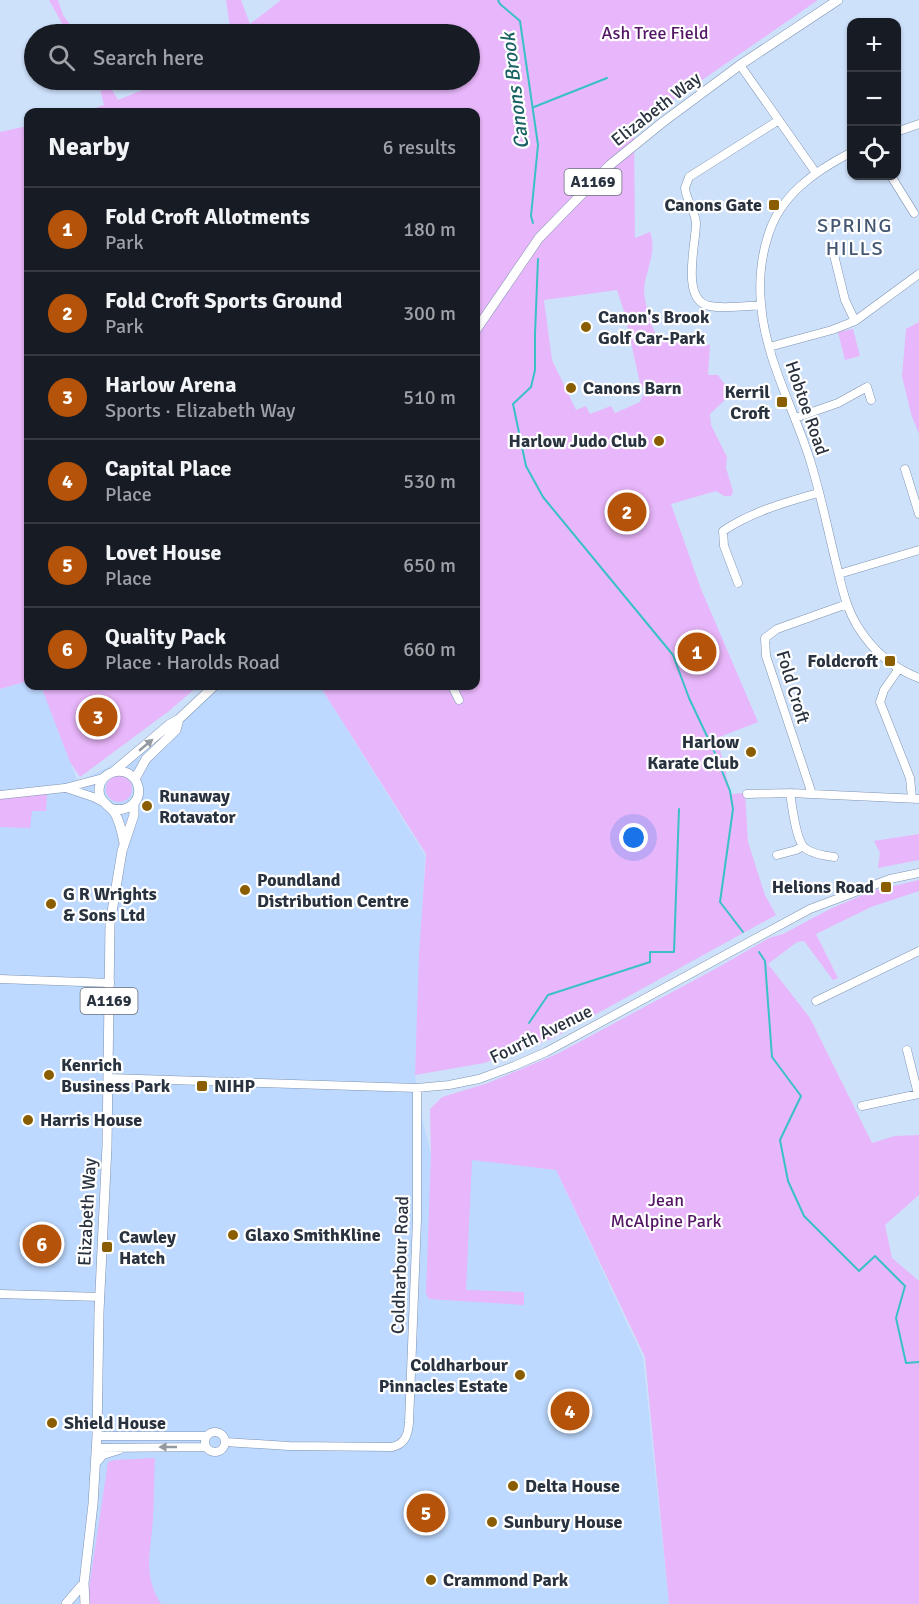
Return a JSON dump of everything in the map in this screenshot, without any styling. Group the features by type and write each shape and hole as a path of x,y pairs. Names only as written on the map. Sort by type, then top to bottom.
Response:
{"main road":[{"name":"Elizabeth Way","path":"480,324 539,238 562,212 618,159 663,122 741,65 838,0"},
{"path":"179,719 176,729 146,759 135,779 138,792 134,803 125,809 113,809 103,802 99,790 103,778 179,719 210,690"},
{"path":"113,772 125,772 135,779"},
{"name":"Elizabeth Way","path":"85,1604 84,1583 97,1448 111,924 124,843 134,815 134,803"},
{"name":"Elizabeth Way","path":"113,809 120,823 124,843"},
{"path":"66,1604 84,1583"}],"street":[{"path":"741,65 816,173"},
{"path":"760,305 712,307 703,305 697,300 692,287 696,222 685,188 689,177 779,120"},
{"path":"901,129 919,124"},
{"name":"Hobtoe Road","path":"847,155 816,173 789,196 776,213 767,238 761,272 760,305 769,347 811,462 847,604 858,627 876,652 898,670 919,678"},
{"path":"893,180 914,213"},
{"path":"833,251 845,300 855,321"},
{"path":"769,347 832,330 855,321 919,274"},
{"path":"795,418 838,403 867,387 871,400"},
{"path":"905,469 919,514"},
{"path":"738,583 724,546 723,531 736,522 781,504 818,494"},
{"path":"839,574 919,550"},
{"name":"Fold Croft","path":"812,794 766,656 765,638 777,629 847,604"},
{"path":"747,794 790,793 915,799 910,778 880,702 884,690 898,670"},
{"path":"454,690 459,700"},
{"path":"0,795 48,788 65,788 103,778"},
{"path":"65,788 93,796 103,802"},
{"path":"790,793 797,830 803,846 807,850 834,857"},
{"path":"777,855 803,846"},
{"name":"Fourth Avenue","path":"108,1078 417,1088 479,1079 546,1052 810,909 890,879 919,873"},
{"path":"816,1001 919,951"},
{"path":"0,979 110,983"},
{"path":"862,1106 918,1094 907,1050"},
{"name":"Coldharbour Road","path":"225,1442 289,1446 392,1447 402,1443 405,1439 410,1423 417,1219 417,1088"},
{"path":"0,1294 100,1297"},
{"name":"Coldharbour Road","path":"97,1436 207,1436 217,1433 223,1436 225,1442 223,1448 218,1452 212,1452 206,1447 97,1448"},
{"path":"206,1447 207,1436"},
{"name":"Coldharbour Road","path":"96,1463 103,1455 129,1447"}],"shaded area":[{"path":"24,682 24,690 43,690 78,782 167,737 216,690 322,690 425,855 415,1072 417,1098 431,1154 556,1170 643,1358 669,1604 0,1604 0,689"}],"green space":[{"path":"49,0 58,0 63,15 70,24 62,24"},
{"path":"226,0 241,0 250,24 230,24"},
{"name":"Ash Tree Field","path":"281,0 818,0 634,127 635,238 650,232 652,240 652,255 644,292 651,323 656,334 664,340 710,345 708,375 718,375 726,386 727,398 710,414 711,425 727,457 726,468 733,491 731,496 724,496 716,491 671,504 701,589 758,722 717,738 731,794 745,793 748,842 765,895 776,915 551,1039 484,1063 415,1075 419,954 426,854 323,690 480,690 480,108 95,108 104,105 100,90 112,90 118,100 142,90 480,90 480,24 250,24","holes":["617,290 640,383 645,391 640,402 615,413 611,406 590,414 586,406 576,410 552,360 544,300"]},
{"path":"24,127 24,682 0,689 0,132"},
{"path":"919,322 919,434 911,414 902,376 906,329"},
{"path":"853,329 860,356 845,360 838,332"},
{"path":"43,690 193,690 169,711 80,777 70,762"},
{"path":"119,776 128,780 132,789 128,798 119,802 110,798 106,789 110,780"},
{"path":"47,794 46,811 32,811 30,828 0,827 0,796"},
{"path":"919,834 919,860 878,868 880,853 874,841"},
{"name":"Jean McAlpine Park","path":"919,880 919,891 871,907 816,934 838,978 833,980 804,941 797,942 768,964 810,1018 872,1143 895,1136 919,1135 919,1195 885,1225 892,1258 919,1281 919,1604 669,1604 645,1357 556,1170 472,1160 466,1290 524,1292 524,1305 429,1299 426,1293 431,1154 430,1109 442,1097 488,1083 557,1054 769,938 783,934 830,909 872,891"},
{"path":"155,1458 149,1562 151,1582 161,1604 89,1604 88,1595 108,1462"}],"waterway":[{"name":"Canons Brook","path":"498,0 520,21 538,145 531,216 533,223"},
{"path":"534,107 607,78"},
{"name":"Canons Brook","path":"538,259 535,370 531,387 513,404 526,466 543,497 673,655 689,698 730,791 733,809 720,902 743,932"},
{"path":"529,1023 548,995 650,962 650,952 674,952 679,809"},
{"name":"Canons Brook","path":"759,952 765,961 772,1057 801,1096 780,1140 788,1181 804,1216 859,1271 875,1256 905,1286 896,1318 906,1363 919,1362"}],"place":[{"name":"Canons Gate","path":"774,205"},
{"name":"Canon's Brook Golf Car-Park","path":"586,327"},
{"name":"Canons Barn","path":"571,388"},
{"name":"Kerril Croft","path":"782,402"},
{"name":"Harlow Judo Club","path":"659,441"},
{"name":"Fold Croft Sports Ground","path":"627,512"},
{"name":"Fold Croft Allotments","path":"697,652"},
{"name":"Foldcroft","path":"890,661"},
{"name":"Harlow Arena","path":"98,717"},
{"name":"Harlow Karate Club","path":"751,752"},
{"name":"Runaway Rotavator","path":"147,806"},
{"name":"Helions Road","path":"886,887"},
{"name":"Poundland Distribution Centre","path":"245,890"},
{"name":"G R Wrights & Sons Ltd","path":"51,904"},
{"name":"Kenrich Business Park","path":"49,1075"},
{"name":"NIHP","path":"202,1086"},
{"name":"Harris House","path":"28,1120"},
{"name":"Glaxo SmithKline","path":"233,1235"},
{"name":"Quality Pack","path":"42,1244"},
{"name":"Cawley Hatch","path":"107,1247"},
{"name":"Coldharbour Pinnacles Estate","path":"520,1375"},
{"name":"Capital Place","path":"570,1411"},
{"name":"Shield House","path":"52,1423"},
{"name":"Delta House","path":"513,1486"},
{"name":"Lovet House","path":"426,1513"},
{"name":"Sunbury House","path":"492,1522"},
{"name":"Crammond Park","path":"431,1580"}],"district":[{"name":"SPRING HILLS","path":"855,236"}]}
